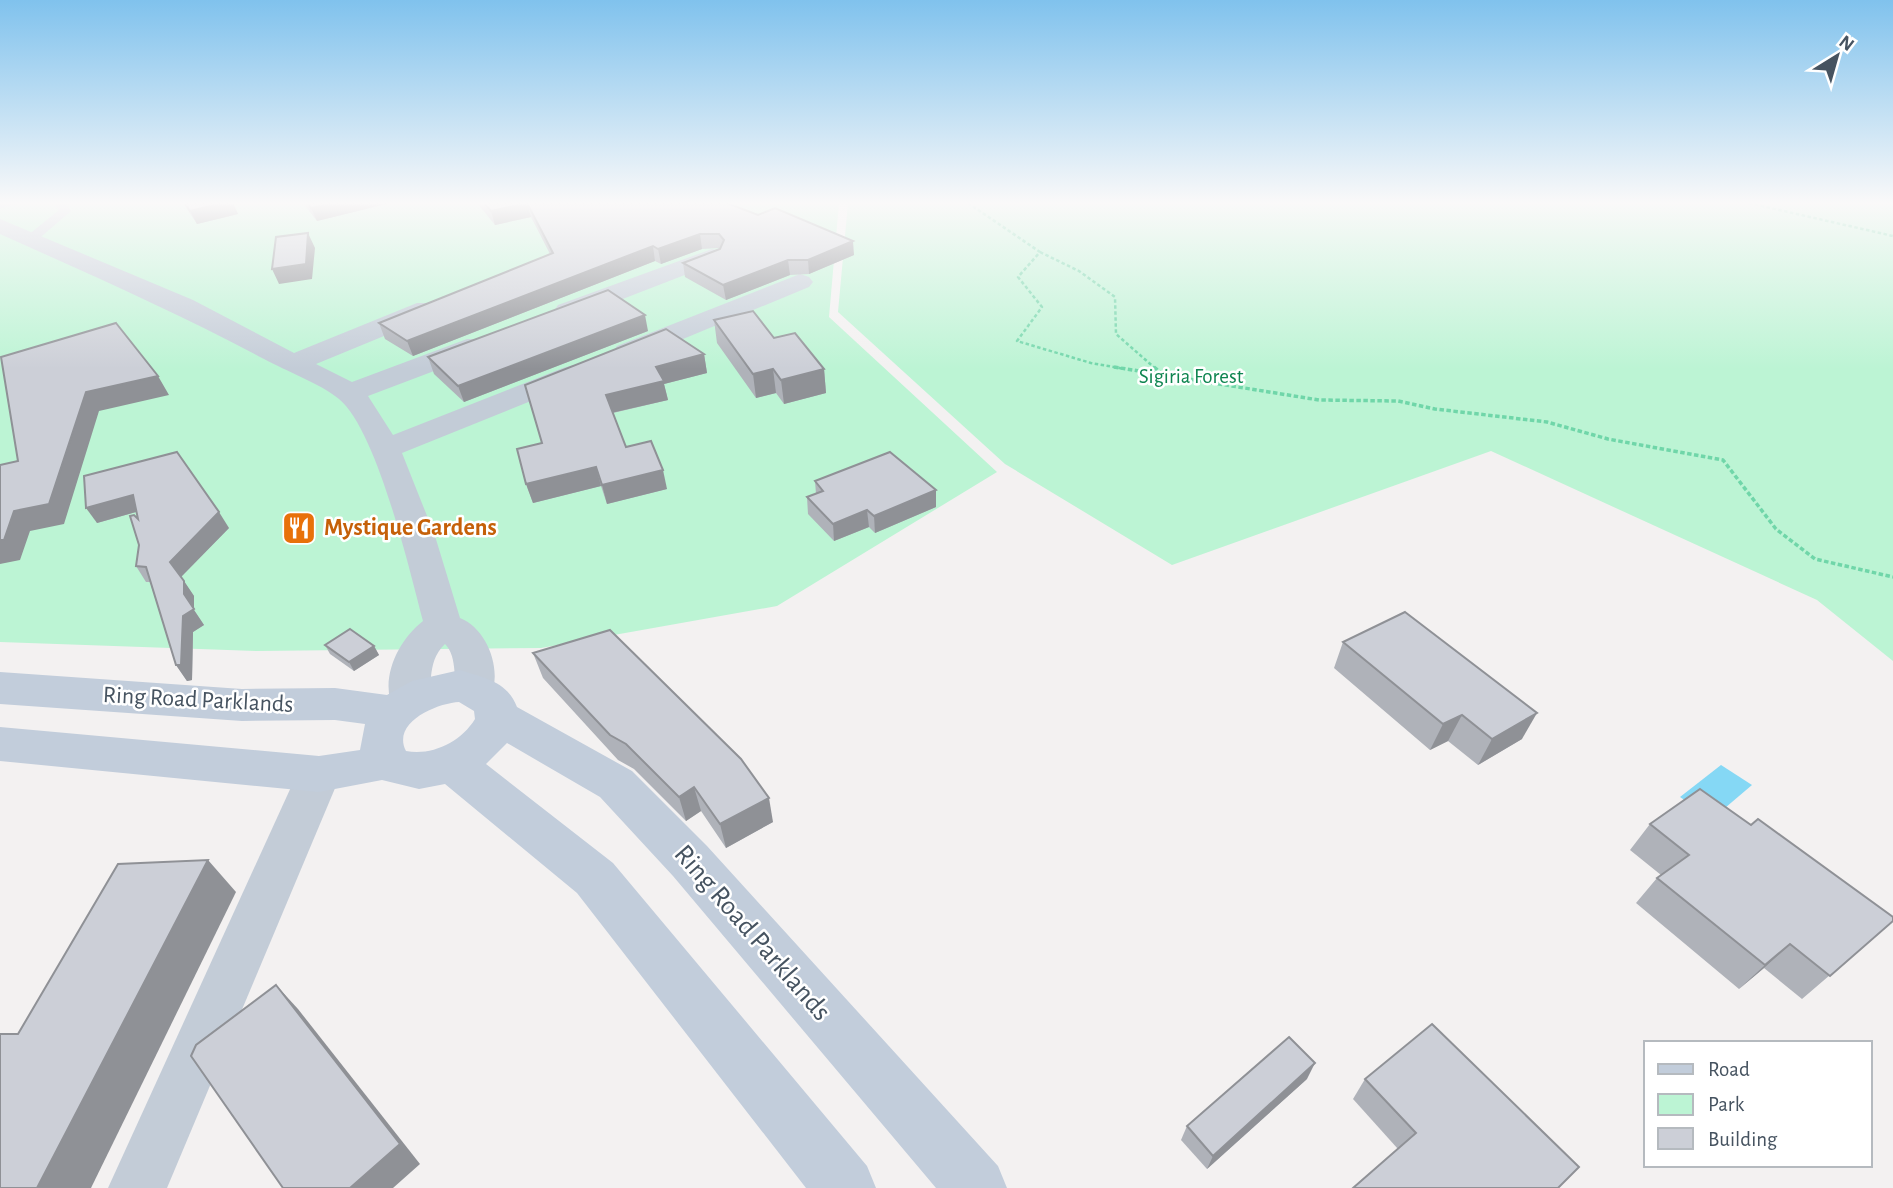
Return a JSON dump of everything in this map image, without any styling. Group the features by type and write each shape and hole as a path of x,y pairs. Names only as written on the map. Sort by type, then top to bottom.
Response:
{"street":[{"path":"75,258 184,306 350,393 366,411 385,449 443,626"},
{"path":"544,320 706,258"},
{"path":"385,449 800,282"},
{"path":"293,362 454,298"},
{"path":"350,393 505,334"},
{"path":"443,626 456,630 470,644 493,730 484,743 453,764 416,771 400,768 388,761 381,751 380,738 402,706 412,657 426,638 443,626"},
{"path":"402,706 443,687 486,703"},
{"name":"Ring Road Parklands","path":"0,688 242,705 402,706"},
{"name":"Ring Road Parklands","path":"486,703 616,784 690,861 976,1188"},
{"path":"0,744 319,774 342,772 388,761"},
{"path":"453,764 595,878 845,1188"},
{"path":"137,1188 319,774"}],"path":[{"path":"1034,258 1018,277 1042,307 1017,341 1091,363 1319,400 1398,401 1435,409 1547,422 1608,439 1723,460 1776,529 1815,559 1893,577"},
{"path":"1053,258 1079,271 1115,297 1116,334 1163,374"}],"green space":[{"path":"0,258 834,258 829,317 997,472 777,606 541,648 256,651 0,642"},
{"name":"Sigiria Forest","path":"843,258 1893,258 1893,661 1817,600 1491,451 1172,565 1005,464 838,312"}],"water":[{"path":"1721,765 1752,785 1712,819 1680,797"}],"building":[{"path":"273,258 306,258 306,264 272,269"},
{"path":"539,258 621,258 407,341 379,323"},
{"path":"695,258 812,258 788,260 723,285 683,263"},
{"path":"608,290 645,315 458,386 428,357"},
{"path":"753,311 774,338 795,333 824,369 781,380 773,369 753,374 714,320"},
{"path":"116,323 158,376 86,392 49,504 14,511 4,540 0,540 0,465 18,461 1,357"},
{"path":"666,329 704,354 656,367 664,381 606,395 626,447 651,441 663,470 602,485 596,467 526,484 517,449 542,443 525,385"},
{"path":"177,452 219,512 170,562 184,581 184,594 194,609 183,616 181,665 176,665 146,567 136,566 139,545 130,516 134,515 138,519 133,495 86,508 84,476"},
{"path":"890,452 936,490 874,516 867,510 833,524 807,497 823,491 815,481"},
{"path":"1405,612 1537,713 1492,739 1462,715 1443,724 1343,642"},
{"path":"350,629 374,646 349,662 325,645"},
{"path":"610,630 741,759 769,798 720,824 694,787 679,797 626,744 610,735 533,653"},
{"path":"1700,789 1751,825 1758,819 1893,917 1893,921 1830,976 1790,944 1765,965 1657,878 1689,855 1650,824"},
{"path":"208,860 37,1188 0,1188 0,1034 18,1034 118,864"},
{"path":"276,985 400,1144 350,1188 283,1188 191,1056 196,1045"},
{"path":"1432,1024 1579,1167 1558,1188 1353,1188 1416,1133 1365,1079"},
{"path":"1289,1037 1315,1063 1213,1156 1187,1126"}],"place":[{"name":"Mystique Gardens","path":"299,528"}]}
